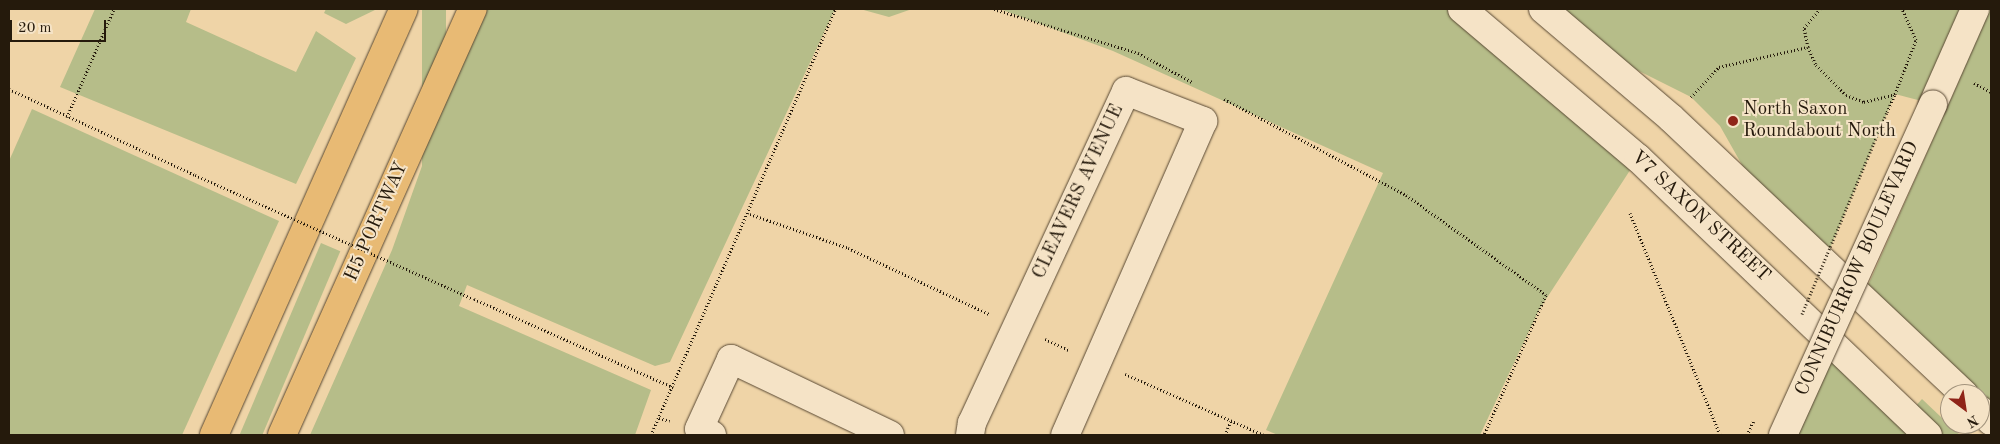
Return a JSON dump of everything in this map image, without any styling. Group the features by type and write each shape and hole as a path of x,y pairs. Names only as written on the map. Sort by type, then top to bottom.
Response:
{"main road":[{"path":"214,435 404,9"},
{"name":"H5 PORTWAY","path":"282,435 473,9"}],"street":[{"name":"V7 SAXON STREET","path":"1462,9 1638,158 1928,435"},
{"path":"1543,9 1671,118 1953,384"},
{"name":"CONNIBURROW BOULEVARD","path":"1783,435 1975,9"},
{"name":"CLEAVERS AVENUE","path":"970,435 972,423 1126,91 1203,121 1065,435"},
{"path":"712,435 699,429 731,359 890,435"}],"path":[{"path":"67,117 114,9"},
{"path":"651,435 835,9"},
{"path":"994,9 1138,53 1199,85"},
{"path":"1820,9 1804,28 1808,47 1816,65 1846,95 1864,102 1895,94"},
{"path":"1799,320 1916,40 1902,9"},
{"path":"1697,103 1691,97 1719,66 1808,47"},
{"path":"9,89 195,175 673,386"},
{"path":"1216,94 1406,195 1546,295 1484,435"},
{"path":"1630,213 1720,435"},
{"path":"1747,435 1755,418"},
{"path":"1225,435 1231,421"}],"green space":[{"path":"95,9 191,9 186,22 296,72 316,31 356,58 296,184 60,87"},
{"path":"326,9 377,9 346,24 324,13"},
{"path":"422,9 446,9 446,224 422,224"},
{"path":"478,9 835,9 670,362 655,366 467,285 459,306 651,390 635,435 310,435 392,250"},
{"path":"860,9 912,9 889,17"},
{"path":"1000,9 1462,9 1638,158 1539,310 1480,435 1278,435 1266,430 1383,173 1113,51"},
{"path":"1543,9 1991,9 1991,425 1990,384 1949,384 1862,299 1961,76 1948,70 1933,104 1895,94 1825,260 1767,209 1720,126 1691,97 1583,43"},
{"path":"32,109 279,221 182,435 9,435 9,161"},
{"path":"321,243 340,251 262,435 240,435"},
{"path":"1826,342 1921,435 1793,435"},
{"path":"1922,399 1940,416 1940,434 1960,435 1941,435 1913,409"}],"place":[{"name":"North Saxon Roundabout North","path":"1733,121"}]}
